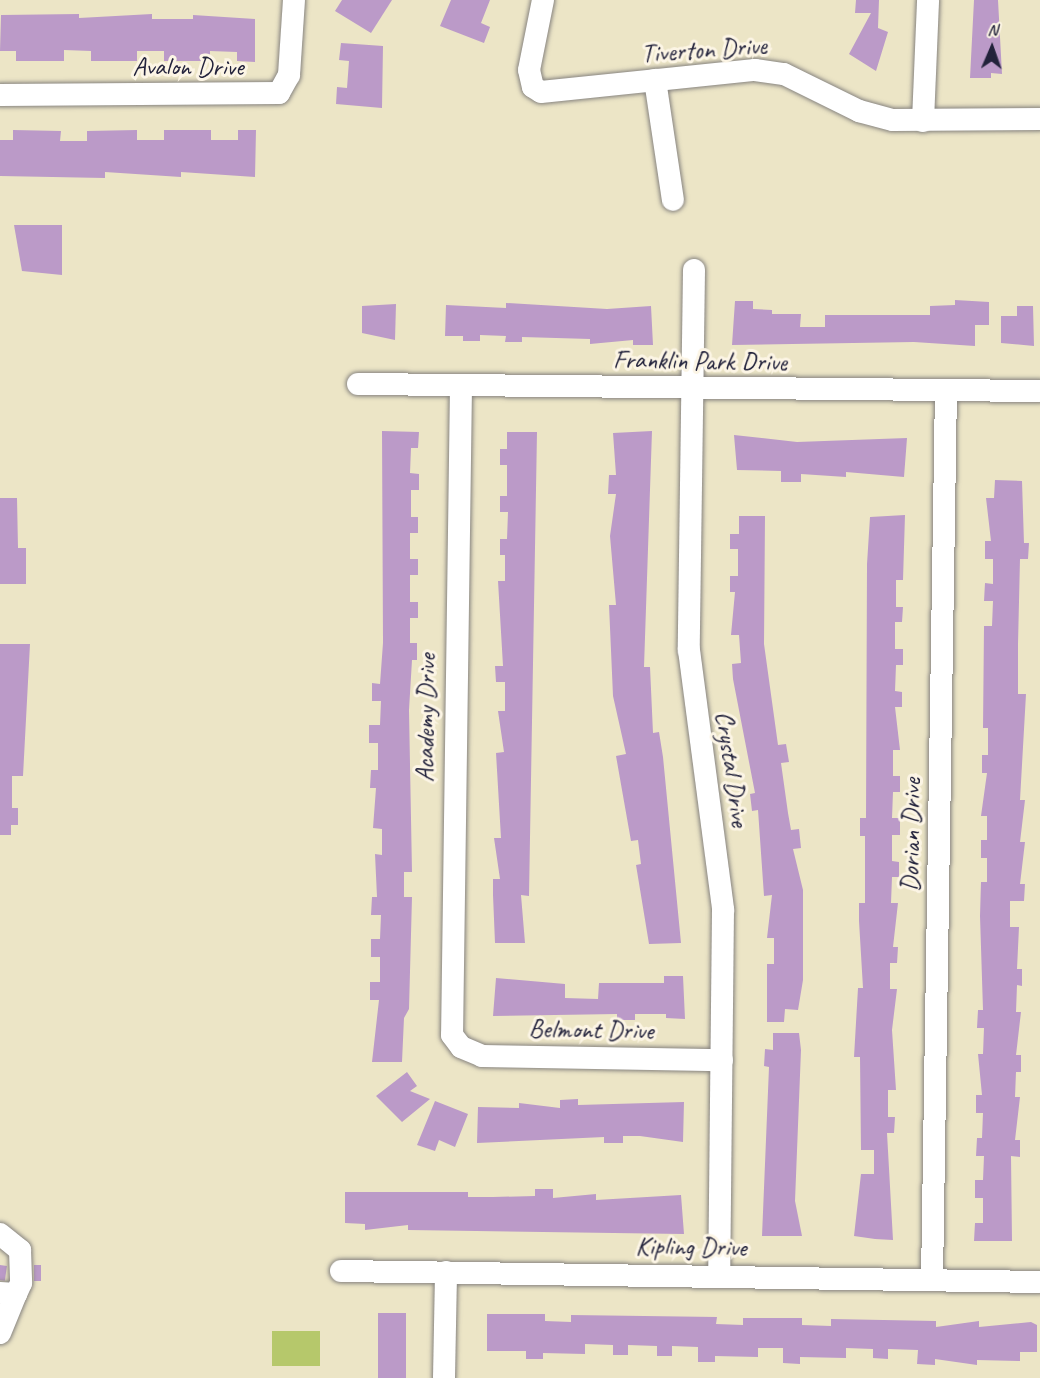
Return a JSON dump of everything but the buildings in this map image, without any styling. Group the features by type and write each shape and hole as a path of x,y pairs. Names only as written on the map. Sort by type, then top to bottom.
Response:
{"street":[{"name":"Avalon Drive","path":"0,95 279,93 289,75 294,0"},
{"name":"Tiverton Drive","path":"543,0 529,70 541,92 767,71 876,117 923,121 1040,119"},
{"path":"923,121 927,0"},
{"path":"655,80 673,200"},
{"name":"Crystal Drive","path":"694,270 689,650 723,910 719,1276"},
{"name":"Franklin Park Drive","path":"358,384 692,390 1040,391"},
{"name":"Academy Drive","path":"461,386 450,1014 452,1035 461,1047"},
{"name":"Dorian Drive","path":"932,1280 946,392"},
{"name":"Belmont Drive","path":"461,1047 482,1056 722,1060"},
{"path":"0,1234 20,1250 21,1283 8,1293 0,1333"},
{"name":"Kipling Drive","path":"341,1271 1040,1282"},
{"path":"444,1378 446,1272"}],"green space":[{"path":"272,1331 320,1331 320,1366 272,1366"}]}
